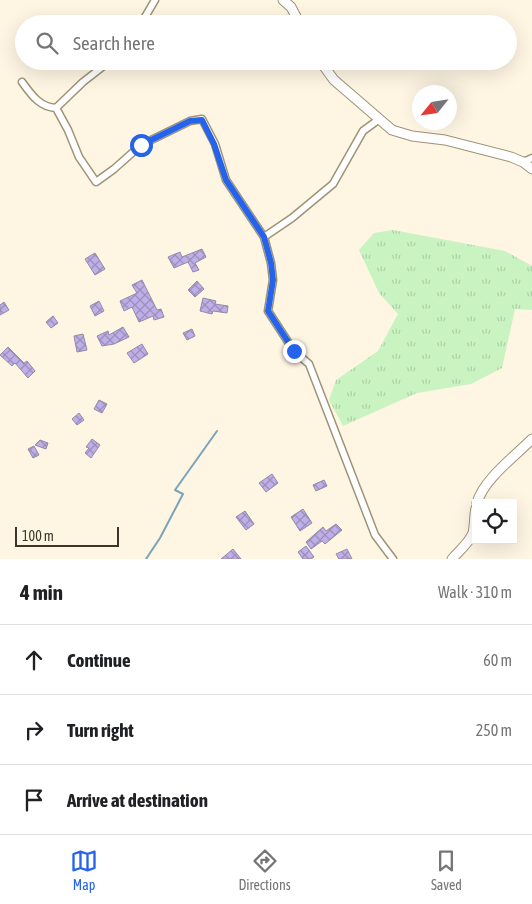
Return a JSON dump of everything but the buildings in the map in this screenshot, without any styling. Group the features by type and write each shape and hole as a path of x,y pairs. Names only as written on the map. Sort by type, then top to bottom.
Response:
{"street":[{"path":"146,15 154,0"},
{"path":"282,0 292,7 296,15"},
{"path":"56,108 98,70"},
{"path":"327,70 334,80 378,120 392,130 412,136 445,140 511,156 532,169"},
{"path":"22,82 36,99 48,107 56,108"},
{"path":"56,108 68,130 79,157 96,182 114,170 141,145 190,121 202,120 214,144 226,180 264,237 271,263 273,280 268,311 294,351 308,364 375,535 393,559"},
{"path":"264,237 292,218 333,184 363,131 378,120"},
{"path":"523,162 532,158"},
{"path":"478,499 490,481 532,439"},
{"path":"452,559 467,543 472,534"}],"green space":[{"path":"393,230 505,251 532,266 532,310 515,309 502,368 471,384 417,393 343,426 329,400 336,380 378,351 398,314 379,293 359,250 374,233"}],"waterway":[{"path":"146,559 160,538 183,494 175,490 217,431"}],"route":[{"path":"141,145 190,121 202,120 214,144 226,180 264,237 271,263 273,280 268,311 294,351"}]}
